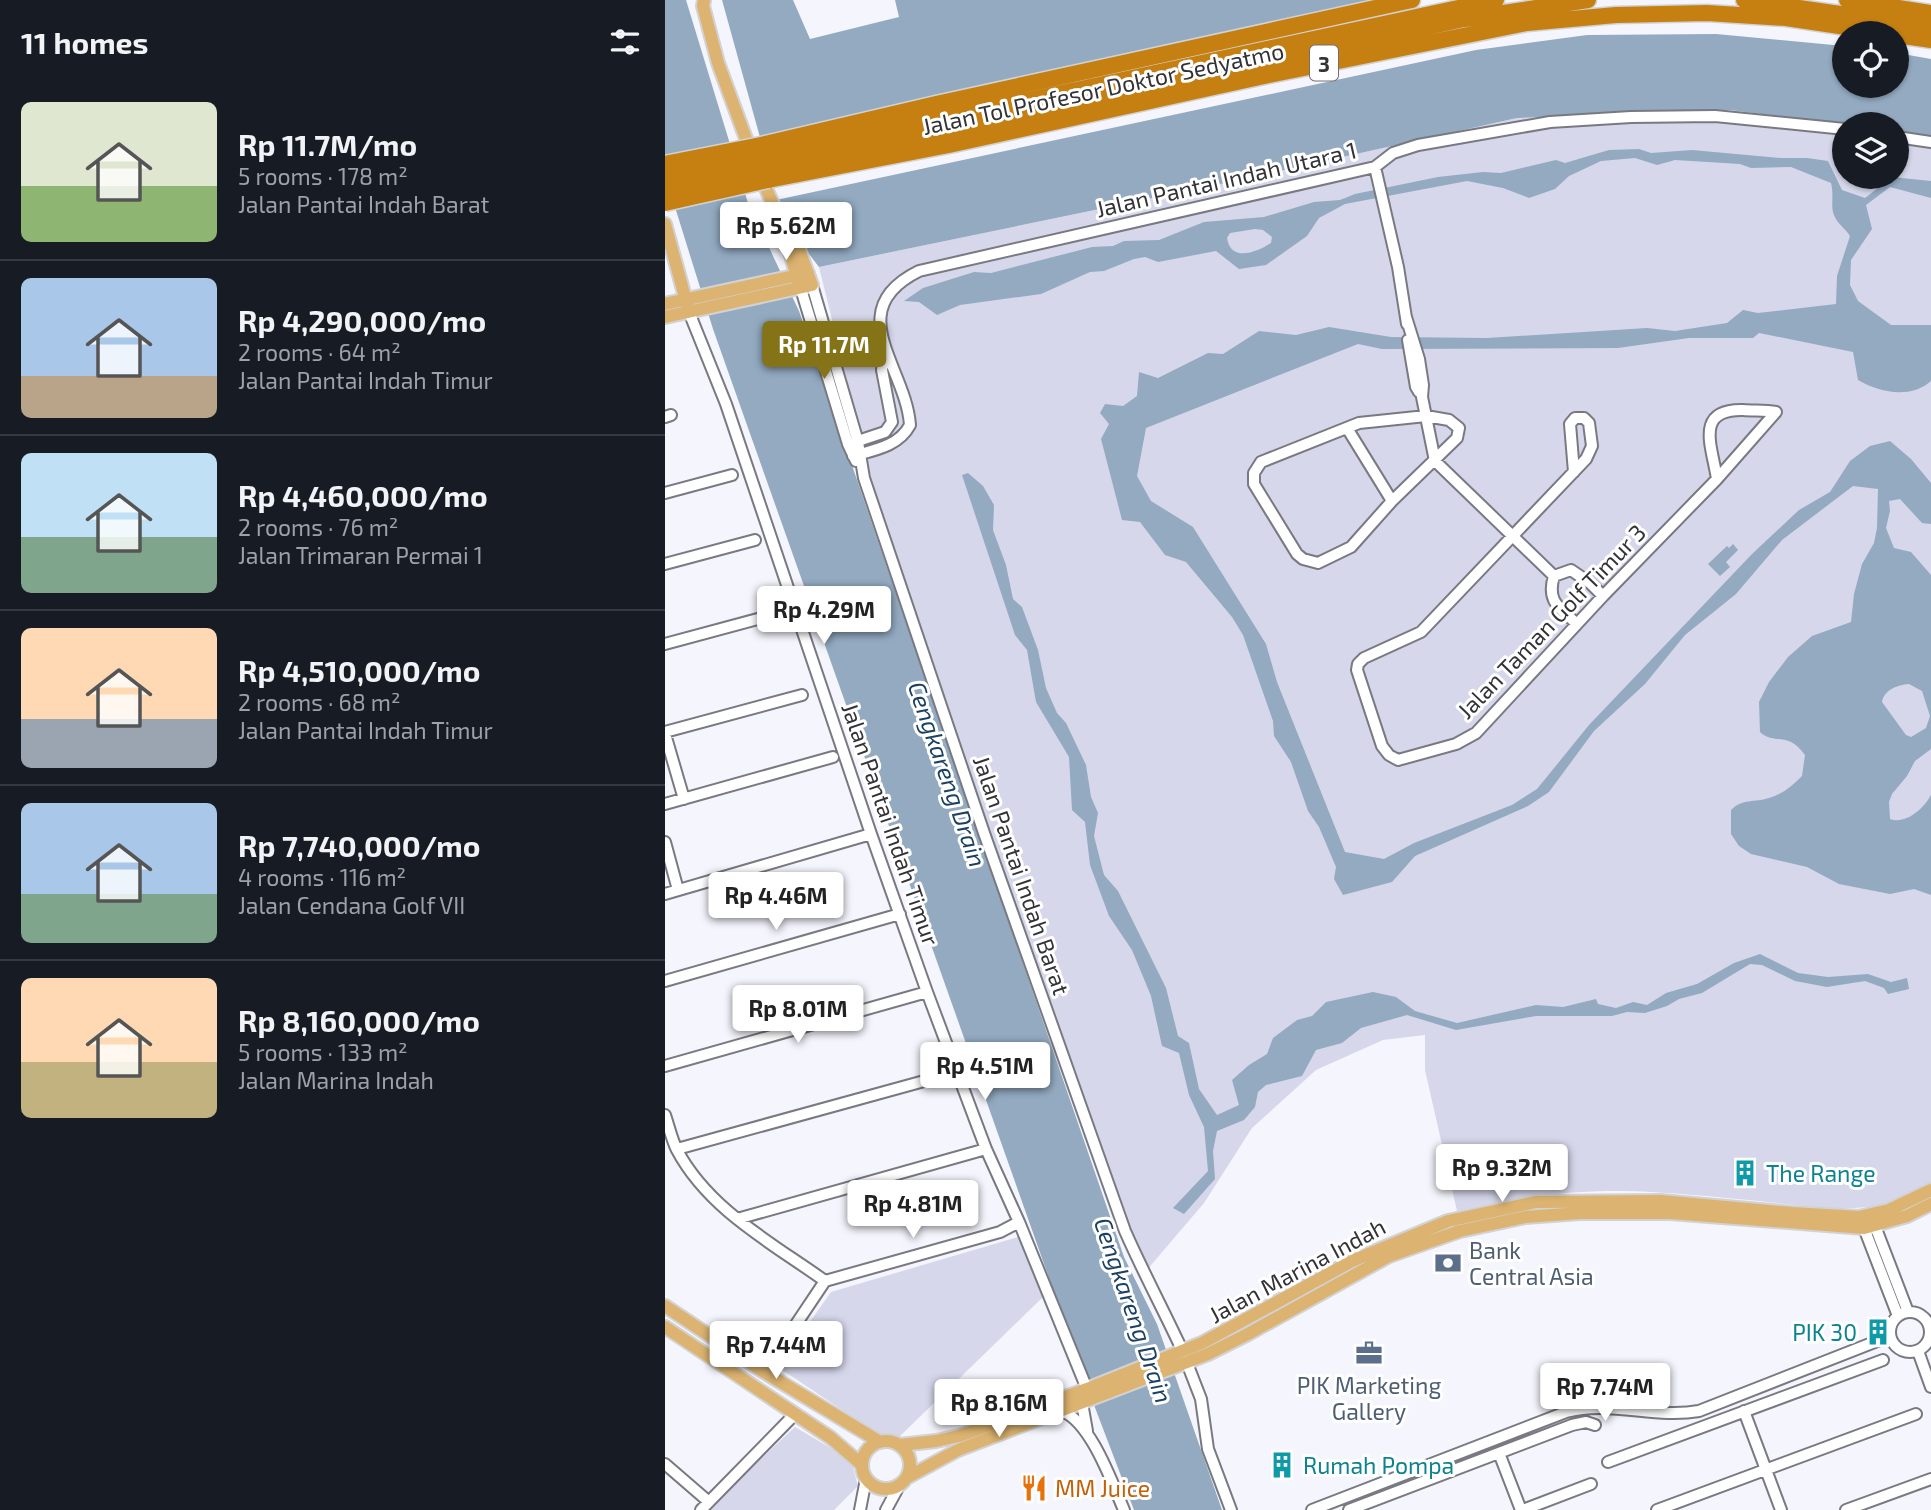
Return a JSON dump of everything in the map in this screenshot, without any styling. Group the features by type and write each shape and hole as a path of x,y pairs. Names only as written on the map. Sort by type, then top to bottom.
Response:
{"highway":[{"name":"Jalan Tol Profesor Doktor Sedyatmo","path":"665,191 764,163 1412,0"},
{"name":"Jalan Tol Profesor Doktor Sedyatmo","path":"665,203 764,163 1496,0"},
{"name":"Jalan Tol Profesor Doktor Sedyatmo","path":"665,178 764,163 1464,19 1588,0"},
{"path":"1744,0 1931,27"},
{"path":"1847,0 1931,13"},
{"name":"Jalan Tol Profesor Doktor Sedyatmo","path":"665,164 764,163 949,145 1269,75 1527,23 1616,15 1707,13 1786,18 1832,25"},
{"path":"1909,37 1931,40"}],"main road":[{"name":"Jalan Pantai Indah Barat","path":"702,2 731,98 783,227 799,282"},
{"name":"Jalan Pantai Indah Timur","path":"665,224 676,264 695,305"},
{"name":"Jalan Pantai Indah Timur","path":"668,304 676,285 676,264"},
{"path":"665,317 695,305 799,282"},
{"path":"668,304 695,305"},
{"name":"Jalan Marina Indah","path":"1866,1224 1931,1190"},
{"name":"Jalan Marina Indah","path":"900,1445 959,1436 1087,1395 1180,1360 1448,1221 1536,1202 1661,1201 1792,1213 1866,1224 1907,1216 1931,1204"},
{"path":"665,1306 764,1372 880,1442"},
{"path":"665,1327 840,1445 862,1465 866,1479 873,1486 881,1489 903,1481 910,1460 900,1445 887,1441 880,1442 867,1451 862,1465"},
{"name":"Jalan Marina Indah","path":"903,1481 940,1459 1062,1411 1087,1395"},
{"path":"933,1442 930,1453 940,1459"}],"street":[{"name":"Jalan Pantai Indah Utara 1","path":"857,455 890,445 904,436 910,425 894,365 881,338 880,317 891,290 919,271 1375,167 1394,153 1418,145 1550,122 1715,116 1832,128"},
{"path":"1909,139 1931,142"},
{"path":"1375,167 1387,211 1414,359 1416,387 1422,397 1435,461 1554,576"},
{"name":"Jalan Pantai Indah Barat","path":"799,282 984,833 1125,1231 1148,1283 1156,1293 1180,1360 1201,1399 1208,1448 1231,1510"},
{"name":"Jalan Pantai Indah Timur","path":"695,305 795,609 927,992 986,1149 1019,1222 1087,1395 1089,1437"},
{"name":"Jalan Pantai Indah Utara 1","path":"853,443 885,432 892,422 883,370 885,351"},
{"name":"Jalan Taman Golf Timur 3","path":"1512,536 1421,632 1364,658 1358,664 1357,670 1382,746 1389,755 1398,760 1455,744 1476,733 1603,596 1717,479 1776,412 1732,410 1713,417 1709,427 1717,479"},
{"path":"1426,415 1449,420 1459,428 1457,438 1392,501 1351,547 1318,563 1303,559 1297,554 1254,484 1254,472 1261,462 1347,429 1359,423 1426,415"},
{"path":"1347,429 1392,501"},
{"path":"1512,536 1574,472"},
{"path":"665,493 731,475"},
{"path":"665,564 755,540"},
{"path":"1554,576 1571,570 1603,596"},
{"path":"1554,576 1550,590 1553,601 1577,624"},
{"path":"665,644 795,609"},
{"path":"684,799 665,733 802,695"},
{"path":"665,804 833,757"},
{"path":"665,894 871,834"},
{"path":"665,842 678,890"},
{"path":"665,981 900,914"},
{"path":"665,1066 927,992"},
{"path":"677,1149 957,1072"},
{"path":"665,1115 677,1149 709,1194 737,1219 825,1281"},
{"path":"737,1219 986,1149"},
{"path":"764,1372 825,1281 1000,1232 1019,1222"},
{"path":"1866,1224 1903,1314"},
{"path":"1903,1314 1920,1315 1930,1324 1930,1336 1924,1348 1906,1352 1895,1347 1890,1336 1891,1325 1903,1314"},
{"path":"1312,1510 1566,1412 1601,1407 1672,1413 1699,1411 1890,1336"},
{"path":"1918,1351 1931,1387"},
{"path":"1608,1462 1883,1360"},
{"name":"Jalan Pantai Indah Timur","path":"1062,1411 1074,1417 1089,1437 1124,1510"},
{"path":"1744,1411 1781,1510"},
{"path":"665,1464 705,1506 795,1413"},
{"path":"1657,1510 1916,1415"},
{"path":"1349,1510 1572,1425 1586,1422 1595,1425"},
{"path":"1499,1453 1522,1510 1591,1484"},
{"path":"860,1510 866,1479"},
{"path":"1846,1510 1931,1479"},
{"path":"886,1510 903,1481"}],"shaded area":[{"path":"1730,110 1832,123 1832,189 1909,189 1909,134 1931,137 1931,1186 1891,1203 1869,1207 1825,1208 1676,1194 1604,1191 1541,1196 1457,1211 1425,1070 1425,1035 1383,1040 1316,1070 1252,1128 1204,1203 1146,1271 1117,1196 881,517 819,267 1240,180 1517,118"},
{"path":"1018,1237 1043,1297 898,1438 878,1434 778,1367 831,1292"},
{"path":"795,1427 851,1460 858,1486 834,1510 706,1510"}],"water":[{"name":"Cengkareng Drain","path":"665,0 686,0 748,203 799,311 1124,1257 1157,1324 1222,1510 1134,1510 1094,1405 713,329 665,175"},
{"path":"722,0 793,0 810,39 899,17 895,0 1400,0 761,141"},
{"path":"1716,34 1832,45 1832,98 1909,98 1909,55 1931,59 1931,137 1909,134 1909,112 1832,112 1832,123 1730,110 1517,118 1240,180 819,267 795,236 776,200 1476,50 1587,35"},
{"path":"1639,149 1651,153 1692,150 1807,158 1828,161 1832,169 1832,189 1842,189 1865,198 1877,189 1887,189 1866,205 1872,229 1851,260 1850,285 1858,301 1891,325 1931,325 1931,381 1923,387 1905,392 1885,391 1858,380 1853,352 1759,333 1753,338 1689,338 1618,348 1382,349 1358,344 1146,428 1137,476 1151,501 1193,527 1266,644 1277,682 1345,852 1384,859 1414,843 1512,805 1537,789 1589,725 1752,554 1799,510 1830,492 1850,461 1870,446 1890,441 1911,459 1931,483 1931,524 1922,523 1900,499 1889,501 1886,528 1894,548 1911,552 1931,575 1931,749 1915,761 1889,802 1890,819 1902,820 1919,810 1931,795 1931,895 1914,889 1890,894 1839,884 1807,867 1751,854 1739,846 1731,834 1731,810 1735,806 1779,794 1802,776 1805,755 1799,747 1787,740 1771,738 1760,732 1759,702 1769,682 1788,657 1812,636 1851,622 1854,594 1862,564 1874,543 1878,489 1853,486 1782,540 1736,594 1685,635 1645,684 1594,731 1549,792 1528,806 1415,856 1392,882 1343,895 1334,879 1336,867 1319,827 1308,811 1291,762 1274,736 1273,721 1243,635 1232,617 1186,562 1165,555 1140,522 1122,520 1101,439 1109,424 1100,413 1105,404 1123,406 1137,396 1139,372 1158,378 1208,353 1223,354 1259,331 1296,335 1329,327 1391,337 1487,338 1647,328 1675,331 1727,323 1743,310 1758,313 1836,304 1837,276 1850,236 1834,216 1831,183 1791,167 1751,168 1740,164 1675,160 1657,165 1635,158 1601,161 1569,176 1555,189 1529,198 1503,188 1467,181 1345,204 1319,218 1307,236 1266,265 1239,269 1216,251 1158,262 1145,257 1104,271 1090,272 1041,294 960,305 937,315 919,302 904,301 923,288 974,272 991,273 1092,247 1113,246 1124,241 1159,240 1204,222 1264,217 1314,202 1340,200 1355,194 1438,177 1483,172 1501,173 1556,160 1565,163 1609,150","holes":["1263,230 1272,237 1271,243 1259,250 1239,253 1229,246 1227,238 1230,233","1909,684 1922,691 1930,716 1926,728 1911,737 1906,735 1882,702 1885,694 1900,686"]},
{"path":"1909,179 1931,181 1931,198 1897,189 1909,189"},
{"path":"968,473 983,486 994,505 993,530 1006,565 1013,599 1022,607 1038,650 1046,688 1086,765 1091,797 1098,813 1094,836 1104,875 1118,891 1166,988 1178,1036 1189,1043 1199,1089 1217,1115 1239,1105 1232,1080 1267,1054 1273,1038 1297,1020 1312,1016 1326,1002 1373,992 1396,997 1415,1011 1457,1023 1536,1005 1563,1007 1596,999 1598,1004 1616,1008 1633,1002 1647,1005 1666,993 1697,984 1734,963 1760,954 1798,973 1828,977 1868,974 1891,982 1907,978 1909,989 1888,994 1884,988 1865,981 1827,987 1795,981 1762,965 1750,964 1702,993 1645,1013 1536,1016 1456,1030 1407,1015 1361,1028 1342,1043 1316,1050 1302,1076 1266,1085 1258,1092 1255,1107 1244,1120 1217,1131 1213,1151 1215,1179 1184,1214 1173,1208 1208,1171 1204,1127 1189,1095 1179,1053 1162,1046 1151,996 1132,950 1109,916 1090,865 1085,822 1072,810 1069,757 1036,702 1027,650 1015,635 962,475"},
{"path":"1733,544 1738,550 1726,562 1730,567 1720,576 1708,564 1727,546 1729,548"}],"place":[{"name":"The Range","path":"1745,1173"},
{"name":"Bank Central Asia","path":"1448,1263"},
{"name":"PIK 30","path":"1878,1332"},
{"name":"PIK Marketing Gallery","path":"1369,1353"},
{"name":"Rumah Pompa","path":"1282,1465"},
{"name":"MM Juice","path":"1034,1488"}]}
